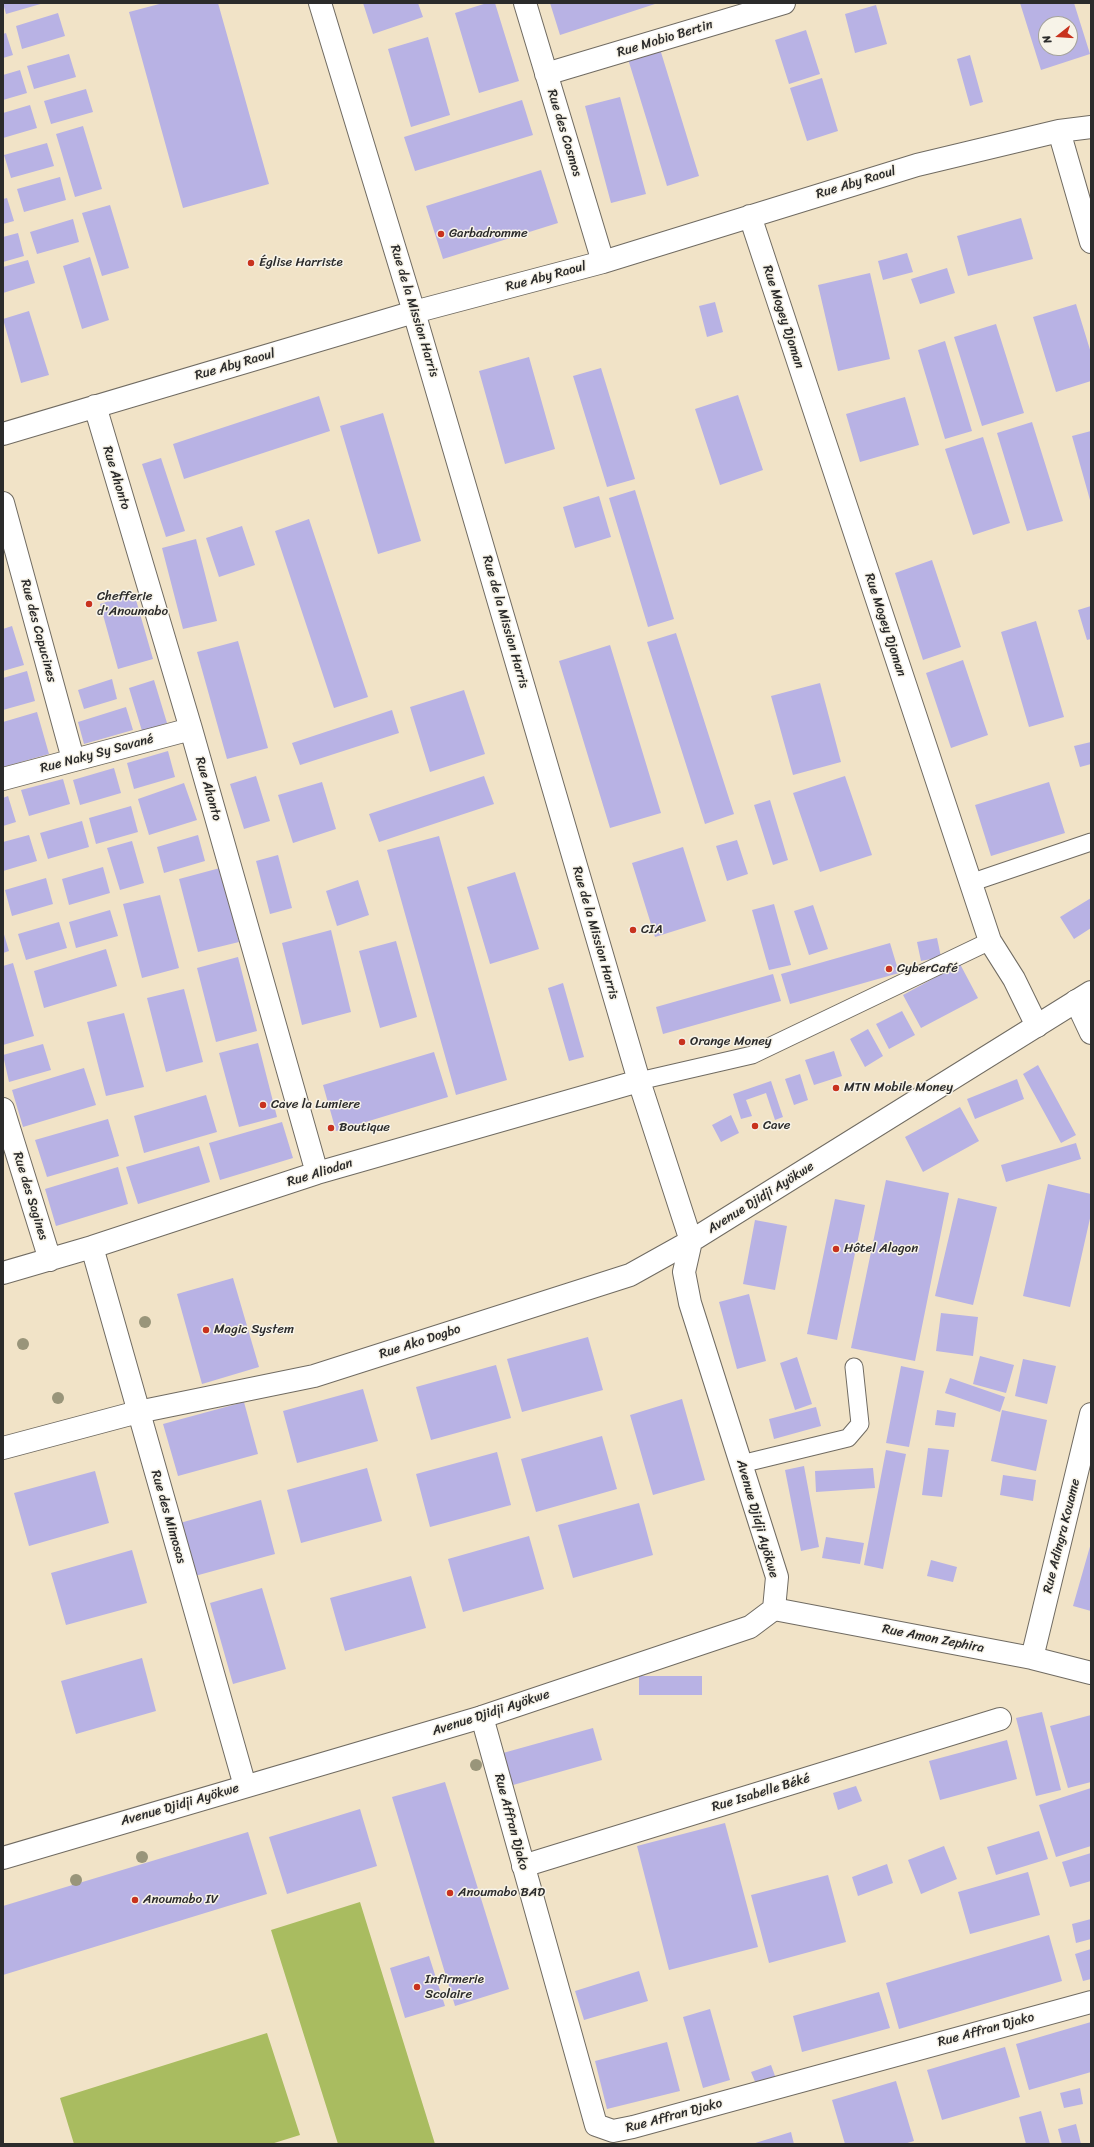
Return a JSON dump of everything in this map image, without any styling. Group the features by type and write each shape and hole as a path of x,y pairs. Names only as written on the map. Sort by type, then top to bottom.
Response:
{"street":[{"name":"Rue de la Mission Harris","path":"320,3 414,312 639,1081 691,1241"},
{"name":"Rue des Cosmos","path":"525,3 603,262"},
{"name":"Rue Mobio Bertin","path":"546,74 784,3"},
{"name":"Rue Aby Raoul","path":"3,434 414,312 603,262 917,165 1059,131 1091,127"},
{"path":"1059,131 1091,242"},
{"name":"Rue Mogey Djoman","path":"750,216 990,941 1014,979 1037,1026"},
{"name":"Rue Ahonto","path":"95,406 191,729 317,1173"},
{"name":"Rue des Capucines","path":"3,503 73,759"},
{"name":"Rue Naky Sy Savané","path":"3,779 73,759 191,729"},
{"path":"1084,997 1091,1033"},
{"name":"Avenue Djidji Ayökwe","path":"3,1858 245,1786 482,1718 750,1627 774,1609 776,1577 690,1303 684,1272 691,1241 1084,997"},
{"name":"Rue Aliodan","path":"3,1273 92,1247 317,1173 639,1081"},
{"name":"Rue des Sagines","path":"3,1109 50,1260"},
{"name":"Rue Ako Dogbo","path":"3,1448 138,1412 314,1376 630,1275 691,1241"},
{"name":"Rue des Mimosas","path":"92,1247 245,1786"},
{"name":"Rue Adingra Kouame","path":"1032,1658 1091,1414"},
{"name":"Rue Amon Zephira","path":"774,1609 1032,1658 1091,1673"},
{"name":"Rue Affran Djako","path":"482,1718 596,2125 613,2131 633,2127 1091,2002"},
{"name":"Rue Isabelle Béké","path":"523,1866 1000,1720"}],"lane":[{"path":"970,883 1091,842"},
{"path":"639,1081 752,1055 990,941"},
{"path":"741,1464 848,1438 860,1424 854,1367"}],"green space":[{"path":"360,1902 435,2144 338,2144 271,1930"},
{"path":"267,2033 300,2135 271,2144 74,2144 60,2098"}],"building":[{"path":"3,3 44,3 6,14"},
{"path":"163,3 218,3 269,184 183,208 129,12"},
{"path":"363,3 418,3 423,17 373,34"},
{"path":"487,3 495,3 519,81 479,93 455,13"},
{"path":"550,3 658,3 560,35"},
{"path":"1020,3 1074,3 1090,54 1041,70"},
{"path":"876,5 887,44 855,53 845,14"},
{"path":"58,13 65,36 22,49 16,26"},
{"path":"806,30 820,74 789,84 775,40"},
{"path":"6,33 13,55 3,58 3,34"},
{"path":"428,37 450,115 411,127 388,49"},
{"path":"660,49 699,176 667,186 628,59"},
{"path":"69,54 76,77 34,89 27,66"},
{"path":"970,55 983,102 970,106 957,59"},
{"path":"20,70 27,93 3,100 3,75"},
{"path":"822,78 838,131 807,141 790,88"},
{"path":"86,89 93,112 51,124 44,101"},
{"path":"620,97 646,194 611,203 585,106"},
{"path":"522,100 533,135 415,171 404,137"},
{"path":"30,105 37,128 3,138 3,113"},
{"path":"83,126 102,189 75,197 56,134"},
{"path":"47,143 54,166 11,178 4,155"},
{"path":"541,170 558,223 443,259 426,206"},
{"path":"60,177 66,200 24,212 17,189"},
{"path":"7,198 14,221 3,224 3,199"},
{"path":"110,205 129,268 102,276 82,213"},
{"path":"1021,218 1033,259 968,276 957,236"},
{"path":"73,219 79,242 37,254 30,232"},
{"path":"18,233 24,256 3,262 3,237"},
{"path":"907,253 913,272 883,280 878,261"},
{"path":"90,257 109,320 82,329 63,266"},
{"path":"28,260 35,283 3,293 3,267"},
{"path":"947,268 955,293 920,304 911,279"},
{"path":"870,273 890,359 838,371 818,285"},
{"path":"715,302 723,332 707,337 699,306"},
{"path":"1076,304 1091,353 1091,381 1056,392 1033,317"},
{"path":"29,311 49,375 21,383 3,319"},
{"path":"996,324 1024,413 982,426 954,337"},
{"path":"945,341 972,431 945,439 918,350"},
{"path":"529,357 555,449 505,464 479,371"},
{"path":"601,368 635,479 607,487 573,376"},
{"path":"738,395 763,470 720,485 695,409"},
{"path":"319,396 330,431 184,479 173,444"},
{"path":"905,397 919,445 860,462 846,414"},
{"path":"383,413 421,541 378,554 340,426"},
{"path":"1032,422 1063,521 1027,531 997,433"},
{"path":"1091,431 1091,499 1090,500 1072,436"},
{"path":"983,437 1010,523 973,535 945,449"},
{"path":"161,458 185,531 166,537 142,464"},
{"path":"635,490 674,619 648,627 609,498"},
{"path":"599,496 611,537 575,548 563,507"},
{"path":"309,519 368,697 334,708 275,531"},
{"path":"242,526 255,565 219,577 206,538"},
{"path":"196,539 217,621 183,629 162,548"},
{"path":"932,560 961,647 923,660 895,573"},
{"path":"134,593 153,659 118,669 100,604"},
{"path":"1091,606 1091,639 1087,640 1078,610"},
{"path":"1036,621 1064,717 1029,727 1001,632"},
{"path":"12,626 24,665 3,671 3,629"},
{"path":"676,633 734,814 705,824 647,642"},
{"path":"238,641 268,748 227,759 197,652"},
{"path":"610,645 661,813 610,828 559,661"},
{"path":"963,660 988,735 951,748 926,673"},
{"path":"27,671 35,701 3,710 3,678"},
{"path":"112,679 117,699 84,709 78,690"},
{"path":"154,680 167,723 142,731 129,688"},
{"path":"820,683 841,762 793,775 771,696"},
{"path":"464,690 485,754 430,772 410,707"},
{"path":"126,707 133,730 84,744 78,722"},
{"path":"392,710 399,733 300,765 292,743"},
{"path":"37,712 49,754 3,767 3,722"},
{"path":"1091,742 1091,764 1080,767 1074,746"},
{"path":"168,751 175,777 134,789 127,763"},
{"path":"114,768 121,793 80,805 73,780"},
{"path":"256,776 270,821 244,829 230,784"},
{"path":"484,776 494,804 379,842 369,814"},
{"path":"845,776 872,855 820,872 793,793"},
{"path":"63,779 70,804 29,816 21,790"},
{"path":"322,782 336,829 293,843 278,795"},
{"path":"1049,782 1065,833 991,856 975,805"},
{"path":"184,783 197,820 149,835 138,799"},
{"path":"8,796 16,822 3,826 3,798"},
{"path":"770,800 788,860 773,865 754,805"},
{"path":"131,806 138,832 96,844 89,818"},
{"path":"82,821 89,847 48,859 40,833"},
{"path":"29,835 37,861 3,871 3,842"},
{"path":"198,835 205,861 164,873 157,847"},
{"path":"439,836 507,1080 456,1095 387,850"},
{"path":"737,840 748,874 727,881 716,846"},
{"path":"132,841 144,883 120,890 107,848"},
{"path":"683,847 706,921 655,937 632,863"},
{"path":"278,855 292,908 270,914 256,861"},
{"path":"103,867 110,893 69,905 62,879"},
{"path":"220,868 239,942 198,952 179,879"},
{"path":"515,872 539,949 490,964 467,887"},
{"path":"46,878 53,904 12,916 5,890"},
{"path":"358,880 369,915 337,926 326,891"},
{"path":"160,895 179,968 142,978 123,904"},
{"path":"1091,898 1091,928 1074,939 1060,917"},
{"path":"774,904 791,965 769,970 752,910"},
{"path":"813,905 828,949 809,955 794,911"},
{"path":"110,910 118,936 76,948 69,922"},
{"path":"59,922 67,948 26,960 18,934"},
{"path":"331,930 351,1012 302,1025 282,943"},
{"path":"3,931 9,951 3,953"},
{"path":"937,938 941,957 921,961 917,942"},
{"path":"396,941 417,1017 380,1028 359,951"},
{"path":"890,943 899,973 790,1004 781,974"},
{"path":"106,949 117,986 44,1008 34,971"},
{"path":"238,957 257,1031 216,1042 197,968"},
{"path":"13,963 34,1036 3,1045 3,966"},
{"path":"960,964 978,998 921,1028 903,995"},
{"path":"773,974 781,1001 663,1034 656,1007"},
{"path":"563,983 584,1057 569,1061 548,988"},
{"path":"184,989 203,1062 166,1072 147,998"},
{"path":"902,1011 915,1035 889,1049 876,1024"},
{"path":"124,1013 144,1087 106,1096 87,1022"},
{"path":"868,1029 883,1056 865,1067 850,1039"},
{"path":"258,1043 277,1117 239,1127 219,1053"},
{"path":"43,1044 51,1070 9,1082 3,1055"},
{"path":"834,1051 842,1076 814,1085 805,1060"},
{"path":"434,1052 448,1097 336,1131 323,1085"},
{"path":"1038,1065 1076,1135 1061,1143 1023,1074"},
{"path":"84,1068 96,1105 23,1127 12,1090"},
{"path":"800,1074 808,1100 794,1105 785,1079"},
{"path":"1017,1079 1024,1099 975,1119 967,1099"},
{"path":"771,1081 783,1117 775,1120 766,1093 746,1100 752,1116 741,1119 733,1094"},
{"path":"206,1095 217,1132 144,1153 134,1116"},
{"path":"960,1107 979,1141 923,1172 905,1137"},
{"path":"731,1115 739,1133 721,1142 712,1125"},
{"path":"108,1119 119,1156 47,1177 35,1140"},
{"path":"282,1122 293,1158 220,1180 209,1143"},
{"path":"1076,1143 1081,1159 1006,1182 1001,1165"},
{"path":"199,1146 210,1182 138,1204 126,1167"},
{"path":"118,1167 128,1204 56,1226 45,1189"},
{"path":"886,1180 949,1193 915,1361 851,1348"},
{"path":"1048,1184 1091,1194 1091,1214 1070,1307 1023,1296"},
{"path":"958,1198 997,1207 973,1305 935,1296"},
{"path":"835,1199 865,1205 837,1340 807,1334"},
{"path":"755,1220 787,1226 775,1290 743,1284"},
{"path":"233,1278 259,1367 202,1384 177,1294"},
{"path":"749,1294 766,1361 737,1369 719,1302"},
{"path":"941,1313 978,1317 973,1356 936,1351"},
{"path":"588,1337 603,1390 522,1412 507,1359"},
{"path":"980,1356 1014,1365 1006,1393 973,1384"},
{"path":"797,1357 812,1404 795,1410 780,1363"},
{"path":"1023,1359 1056,1366 1047,1404 1015,1396"},
{"path":"496,1365 511,1418 431,1440 416,1387"},
{"path":"901,1366 924,1371 909,1447 886,1443"},
{"path":"950,1378 1005,1397 1000,1412 945,1393"},
{"path":"363,1389 378,1441 297,1463 283,1411"},
{"path":"682,1399 705,1480 653,1495 630,1415"},
{"path":"244,1402 258,1454 178,1476 163,1424"},
{"path":"816,1407 821,1426 774,1439 769,1419"},
{"path":"937,1410 956,1413 954,1427 935,1425"},
{"path":"1002,1410 1047,1420 1036,1471 991,1461"},
{"path":"602,1436 617,1489 536,1512 521,1459"},
{"path":"928,1448 949,1450 942,1497 922,1495"},
{"path":"886,1450 906,1454 883,1569 864,1565"},
{"path":"497,1452 511,1505 430,1527 416,1474"},
{"path":"804,1466 819,1547 801,1551 785,1470"},
{"path":"367,1468 382,1521 301,1543 287,1490"},
{"path":"873,1468 875,1488 816,1492 815,1471"},
{"path":"95,1471 109,1523 29,1546 14,1493"},
{"path":"1003,1475 1036,1480 1033,1501 1000,1495"},
{"path":"261,1500 275,1554 195,1576 180,1523"},
{"path":"639,1503 653,1555 573,1578 558,1525"},
{"path":"529,1536 544,1589 463,1612 448,1559"},
{"path":"826,1537 864,1543 860,1564 822,1558"},
{"path":"1091,1543 1091,1611 1073,1606"},
{"path":"132,1550 147,1603 66,1625 51,1573"},
{"path":"931,1560 957,1567 953,1582 927,1576"},
{"path":"411,1576 426,1628 345,1651 330,1598"},
{"path":"262,1588 286,1669 233,1684 210,1603"},
{"path":"142,1658 156,1711 76,1734 61,1681"},
{"path":"639,1676 702,1676 702,1695 639,1695"},
{"path":"1042,1712 1061,1790 1036,1796 1016,1718"},
{"path":"1091,1715 1091,1782 1068,1788 1050,1726"},
{"path":"593,1728 602,1760 513,1785 503,1753"},
{"path":"1007,1740 1017,1779 940,1800 929,1761"},
{"name":"Anoumabo BAD","path":"445,1782 509,1989 455,2006 392,1797"},
{"path":"856,1786 862,1801 838,1810 833,1793"},
{"path":"1091,1788 1091,1846 1056,1857 1039,1805"},
{"path":"360,1809 377,1866 287,1894 269,1837"},
{"path":"725,1823 758,1947 669,1970 637,1846"},
{"path":"1039,1831 1048,1859 996,1875 987,1847"},
{"name":"Anoumabo IV","path":"248,1832 267,1894 3,1975 3,1906"},
{"path":"944,1846 957,1879 921,1894 908,1860"},
{"path":"1091,1853 1091,1881 1070,1887 1062,1862"},
{"path":"887,1864 893,1883 858,1896 852,1877"},
{"path":"1028,1872 1040,1915 970,1934 958,1892"},
{"path":"828,1875 846,1942 769,1963 751,1895"},
{"path":"1091,1919 1091,1939 1076,1943 1072,1924"},
{"path":"1049,1935 1062,1981 899,2029 886,1983"},
{"path":"1091,1949 1091,1979 1083,1981 1075,1954"},
{"name":"Infirmerie Scolaire","path":"429,1956 445,2006 405,2018 390,1968"},
{"path":"639,1971 648,2001 584,2020 575,1991"},
{"path":"879,1992 890,2028 802,2052 793,2016"},
{"path":"710,2009 730,2080 703,2088 683,2017"},
{"path":"1091,2022 1091,2072 1029,2090 1016,2044"},
{"path":"667,2042 680,2091 607,2109 595,2061"},
{"path":"1005,2047 1020,2097 942,2120 927,2070"},
{"path":"771,2065 778,2084 759,2091 751,2072"},
{"path":"896,2081 914,2141 904,2144 845,2144 832,2100"},
{"path":"1080,2088 1083,2104 1064,2108 1060,2093"},
{"path":"1041,2111 1050,2144 1026,2144 1019,2117"},
{"path":"1076,2124 1081,2144 1062,2144 1058,2129"},
{"path":"791,2132 794,2144 752,2144"}],"place":[{"name":"Garbadromme","path":"441,234"},
{"name":"Église Harriste","path":"251,263"},
{"name":"Chefferie d'Anoumabo","path":"89,604"},
{"name":"CIA","path":"633,930"},
{"name":"CyberCafé","path":"889,969"},
{"name":"Orange Money","path":"682,1042"},
{"name":"MTN Mobile Money","path":"836,1088"},
{"name":"Cave la Lumiere","path":"263,1105"},
{"name":"Cave","path":"755,1126"},
{"name":"Boutique","path":"331,1128"},
{"name":"Hôtel Alagon","path":"836,1249"},
{"name":"Magic System","path":"206,1330"},
{"name":"Anoumabo BAD","path":"450,1893"},
{"name":"Anoumabo IV","path":"135,1900"},
{"name":"Infirmerie Scolaire","path":"417,1987"}]}
